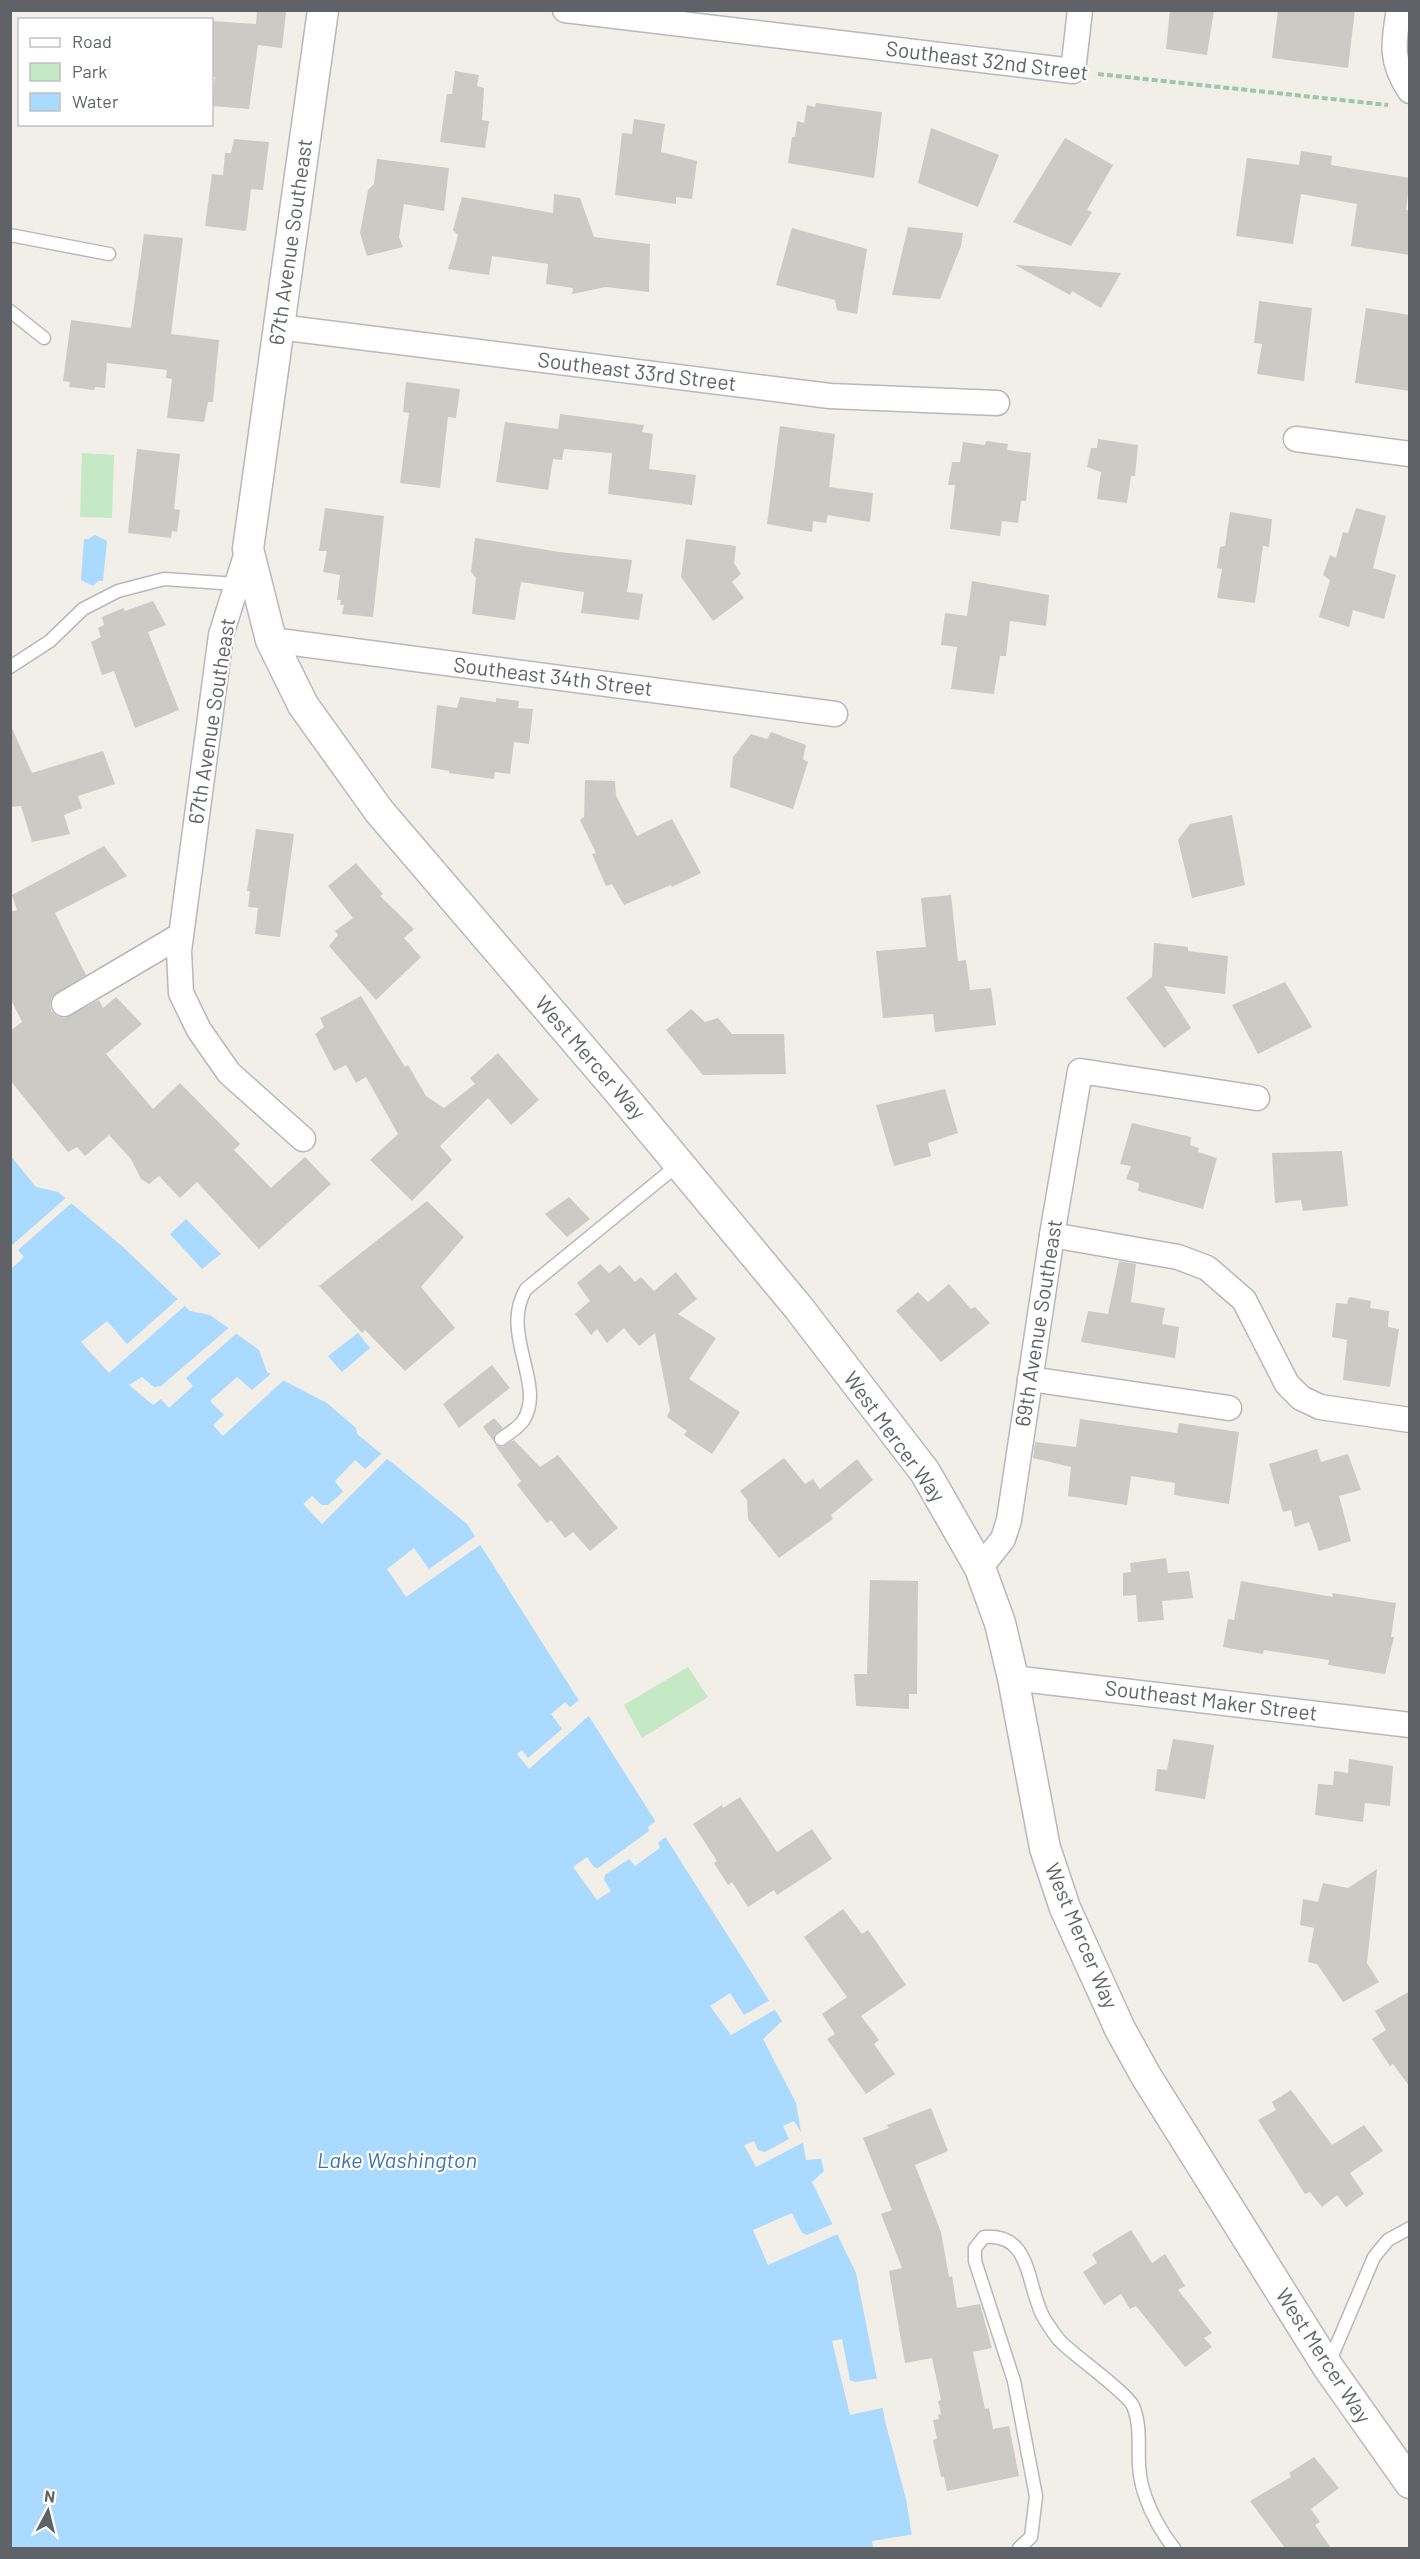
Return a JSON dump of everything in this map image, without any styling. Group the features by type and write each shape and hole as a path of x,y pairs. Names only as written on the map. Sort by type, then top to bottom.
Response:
{"street":[{"name":"67th Avenue Southeast","path":"303,1139 229,1073 199,1030 181,993 179,951 221,635 248,549 323,10"},
{"name":"Southeast 32nd Street","path":"565,10 1073,71"},
{"path":"1073,71 1080,10"},
{"path":"1399,10 1393,43 1404,98"},
{"name":"Southeast 33rd Street","path":"279,327 830,396 996,403"},
{"path":"1296,439 1410,454"},
{"name":"West Mercer Way","path":"248,549 271,640 303,705 379,811 798,1307 925,1472 980,1568 1000,1623 1013,1678 1045,1848 1065,1908 1116,2019 1146,2076 1328,2367 1408,2477"},
{"name":"Southeast 34th Street","path":"271,640 835,714"},
{"path":"64,1004 181,935"},
{"name":"69th Avenue Southeast","path":"980,1568 1003,1539 1009,1520 1052,1235 1080,1071 1257,1098"},
{"path":"1052,1235 1178,1257 1207,1268 1244,1300 1287,1384 1301,1398 1320,1407 1410,1420"},
{"path":"1030,1379 1229,1408"},
{"name":"Southeast Maker Street","path":"1013,1678 1410,1725"}],"lane":[{"path":"10,235 109,254"},
{"path":"10,311 44,338"},
{"path":"10,667 50,641 83,609 118,591 164,579 237,584"},
{"path":"501,1439 522,1423 528,1409 529,1385 515,1321 518,1302 526,1289 679,1164"},
{"path":"1328,2367 1374,2258 1388,2241 1410,2228"},
{"path":"1019,2548 1031,2537 1036,2496 1014,2381 975,2261 975,2248 984,2237 996,2236 1009,2239 1024,2259 1043,2315 1059,2341 1132,2403 1138,2422 1139,2468 1152,2513 1160,2530 1174,2548"}],"path":[{"name":"Southeast 32nd Street","path":"1073,71 1404,98"}],"green space":[{"path":"82,453 114,455 112,518 80,517"},
{"path":"688,1667 708,1697 642,1738 624,1705"}],"water":[{"path":"95,535 107,541 103,581 98,581 93,586 81,580 84,539"},
{"name":"Lake Washington","path":"10,1155 36,1187 58,1192 123,1247 190,1311 210,1315 259,1350 267,1372 327,1403 356,1428 357,1434 467,1524 782,2021 763,2039 796,2103 806,2160 821,2159 824,2171 812,2182 856,2273 886,2425 906,2499 914,2548 11,2548"},
{"path":"186,1219 221,1254 202,1269 170,1234"},
{"path":"358,1333 370,1348 342,1372 328,1356"}],"pier":[{"path":"68,1196 74,1201 18,1250 24,1257 11,1269 11,1246"},
{"path":"180,1297 187,1304 109,1373 81,1342 107,1321 127,1344"},
{"path":"231,1326 238,1332 186,1378 193,1386 169,1408 161,1399 153,1405 129,1385 142,1377 154,1387 161,1386"},
{"path":"273,1372 286,1378 223,1436 213,1425 224,1415 210,1401 237,1377 252,1390"},
{"path":"383,1452 389,1457 322,1524 303,1504 312,1496 322,1505 328,1505 343,1492 335,1481 355,1460 365,1469"},
{"path":"477,1535 483,1543 406,1597 387,1569 414,1548 429,1569"},
{"path":"581,1699 591,1714 529,1769 517,1754 522,1750 528,1758 562,1729 551,1714 565,1702 570,1707"},
{"path":"658,1819 668,1835 658,1843 660,1848 635,1866 629,1859 605,1875 604,1880 611,1891 597,1900 573,1867 587,1857 594,1867 598,1868 649,1831 648,1827"},
{"path":"730,1993 744,2015 772,1999 778,2008 731,2035 710,2006"},
{"path":"794,2121 801,2132 804,2131 806,2141 756,2167 744,2145 754,2141 758,2150 765,2152 789,2139 783,2126"},
{"path":"792,2213 802,2233 807,2235 835,2223 840,2233 768,2265 753,2230"},
{"path":"842,2339 850,2380 855,2382 880,2378 886,2407 850,2415 832,2341"},
{"path":"914,2534 917,2548 873,2548 872,2541"}],"building":[{"path":"257,10 286,12 282,48 258,45 249,109 213,106 215,77 213,76 213,21 256,24"},
{"path":"1170,10 1214,10 1207,55 1166,49"},
{"path":"1278,10 1355,10 1348,68 1272,58"},
{"path":"455,71 479,75 477,86 484,88 482,120 489,121 485,148 440,142 447,94 452,94"},
{"path":"816,103 882,112 874,178 788,163 797,121 804,123 807,105 815,107"},
{"path":"634,119 665,124 661,152 697,161 692,199 676,197 676,204 615,195 622,133 632,134"},
{"path":"931,128 999,155 978,207 918,183"},
{"path":"1065,138 1113,165 1087,210 1092,212 1071,246 1013,222"},
{"path":"234,139 269,142 263,190 251,189 246,231 205,226 212,174 223,175 225,153 231,153"},
{"path":"1301,151 1332,156 1331,165 1410,178 1406,210 1410,211 1410,255 1351,246 1357,204 1301,194 1293,244 1236,236 1247,158 1299,165"},
{"path":"377,159 449,168 444,211 404,204 399,237 403,247 367,256 360,233 368,190 374,184"},
{"path":"554,194 580,198 594,237 650,244 649,292 606,287 572,294 573,288 546,284 548,264 492,256 489,275 448,269 458,235 453,230 462,197 553,213"},
{"path":"908,227 963,233 961,246 940,299 892,295"},
{"path":"792,228 867,249 857,314 837,310 835,300 776,285"},
{"path":"144,234 183,238 171,334 219,340 213,402 208,402 204,422 167,418 172,379 166,378 167,370 107,363 105,388 95,387 94,390 69,387 70,382 63,381 71,320 131,328"},
{"path":"1015,265 1121,273 1101,308 1072,291 1070,295"},
{"path":"1259,301 1312,308 1304,381 1257,374 1262,344 1254,343"},
{"path":"1366,308 1410,315 1410,391 1355,383"},
{"path":"406,382 460,389 456,418 448,417 440,488 400,483 409,413 403,412"},
{"path":"560,414 644,425 642,432 653,434 649,469 696,475 692,505 608,494 612,453 564,449 562,460 553,459 548,490 496,482 505,422 558,429"},
{"path":"780,426 835,434 829,487 873,493 870,522 828,515 826,523 813,521 812,532 767,524"},
{"path":"1098,439 1138,445 1135,476 1131,476 1127,503 1097,499 1101,472 1087,467 1091,448 1097,448"},
{"path":"986,441 1008,444 1007,450 1031,453 1026,501 1021,501 1018,523 1002,521 1000,536 950,529 955,485 948,485 952,462 960,462 963,442 985,445"},
{"path":"137,449 180,454 174,509 180,510 177,532 172,531 171,538 128,533"},
{"path":"325,508 384,516 373,617 342,614 344,605 340,605 341,600 337,600 340,575 323,572 327,551 319,551"},
{"path":"1356,508 1386,516 1373,568 1396,575 1384,619 1353,610 1349,627 1319,617 1330,580 1323,575 1330,555 1336,558 1343,532 1348,533"},
{"path":"1230,512 1272,519 1269,547 1263,546 1255,603 1217,598 1222,569 1217,568 1220,547 1225,546"},
{"path":"475,538 559,552 632,560 627,592 643,594 639,620 581,613 584,592 521,582 515,620 472,614 476,578 471,572"},
{"path":"686,539 736,546 734,563 741,574 732,582 744,598 713,621 681,577"},
{"path":"972,581 1049,595 1046,626 1010,621 1006,656 1000,656 994,694 951,689 957,647 941,645 945,613 967,616"},
{"path":"153,601 166,625 148,632 179,710 135,728 114,671 102,675 91,642 101,637 98,628 104,625 102,617 123,608 125,611"},
{"path":"460,697 496,702 496,698 519,701 518,708 533,709 529,744 514,742 510,774 495,772 494,779 449,773 449,771 431,768 437,705 457,708"},
{"path":"10,724 32,773 103,751 115,784 78,796 82,808 64,815 70,834 32,842 21,806 10,807"},
{"path":"771,732 806,745 803,759 808,762 793,809 730,787 733,757 751,734 767,739"},
{"path":"585,780 615,781 616,796 637,836 672,819 701,873 624,905 612,884 606,886 592,854 596,853 580,820 584,817"},
{"path":"1232,815 1245,885 1192,898 1178,840 1190,824"},
{"path":"256,829 294,834 280,937 255,934 258,908 248,907 250,891 247,891"},
{"path":"104,846 127,876 55,913 86,975 52,997 51,1011 65,1018 99,1000 103,1008 116,997 142,1024 106,1054 153,1109 180,1083 240,1144 234,1150 271,1188 305,1157 331,1184 259,1249 197,1182 180,1198 159,1176 149,1184 141,1179 131,1159 109,1135 85,1156 77,1147 68,1152 10,1080 10,1031 22,1022 10,998 10,912 17,910 12,895"},
{"path":"356,863 383,894 380,896 414,929 404,938 421,957 376,1000 329,946 338,935 335,931 353,918 328,886"},
{"path":"951,895 958,961 966,960 970,990 991,988 996,1025 935,1032 933,1014 883,1018 876,951 926,947 921,898"},
{"path":"1154,943 1188,947 1188,951 1228,956 1225,994 1164,986 1191,1028 1164,1048 1126,998 1152,977"},
{"path":"1285,982 1312,1027 1258,1054 1232,1005"},
{"path":"361,996 405,1067 408,1065 426,1096 444,1108 475,1084 470,1078 498,1053 539,1100 511,1125 488,1098 440,1146 452,1160 412,1201 370,1160 398,1134 366,1077 356,1083 346,1065 334,1071 315,1034 324,1027 320,1018"},
{"path":"691,1009 705,1022 718,1018 732,1034 784,1034 786,1074 703,1075 666,1030"},
{"path":"945,1089 958,1133 928,1143 931,1156 894,1166 876,1105"},
{"path":"1132,1123 1191,1137 1190,1145 1199,1148 1198,1152 1217,1158 1203,1209 1138,1191 1139,1183 1126,1179 1131,1166 1120,1164"},
{"path":"1342,1151 1348,1206 1303,1211 1301,1200 1275,1203 1272,1153"},
{"path":"569,1197 590,1219 567,1237 545,1214"},
{"path":"427,1201 464,1237 421,1287 455,1328 405,1371 365,1330 362,1333 319,1286"},
{"path":"1119,1261 1136,1264 1131,1302 1165,1308 1162,1324 1179,1327 1175,1358 1081,1342 1088,1311 1108,1314"},
{"path":"600,1264 609,1273 620,1265 635,1282 641,1277 654,1291 676,1272 697,1299 678,1314 716,1338 689,1379 740,1412 712,1454 684,1435 687,1431 667,1417 670,1410 655,1333 639,1346 624,1328 607,1343 597,1329 591,1335 575,1314 590,1301 577,1283"},
{"path":"949,1284 971,1309 975,1307 990,1323 941,1362 896,1311 918,1292 928,1302"},
{"path":"1349,1297 1371,1301 1370,1308 1389,1311 1388,1327 1399,1329 1390,1387 1343,1380 1347,1340 1332,1337 1336,1303 1347,1304"},
{"path":"492,1365 510,1388 459,1428 443,1404"},
{"path":"494,1418 503,1428 494,1435 494,1442 483,1427"},
{"path":"1080,1419 1177,1433 1179,1423 1239,1432 1229,1504 1174,1495 1175,1483 1131,1476 1127,1505 1068,1496 1071,1467 1033,1458 1035,1442 1076,1447"},
{"path":"514,1440 540,1467 558,1455 618,1528 590,1551 573,1532 565,1538 551,1520 547,1523 517,1485 521,1481 495,1445 502,1447"},
{"path":"1317,1449 1321,1462 1348,1454 1361,1490 1339,1496 1351,1541 1319,1551 1309,1522 1295,1527 1291,1510 1283,1512 1269,1464"},
{"path":"784,1458 805,1484 813,1479 820,1489 857,1459 873,1480 831,1515 833,1519 779,1558 748,1519 747,1500 740,1491"},
{"path":"1166,1558 1168,1573 1189,1571 1193,1598 1162,1601 1164,1620 1138,1622 1136,1595 1123,1596 1123,1573 1131,1572 1130,1563"},
{"path":"870,1580 918,1581 917,1694 909,1694 909,1709 856,1706 854,1674 867,1674"},
{"path":"1241,1581 1333,1597 1332,1593 1396,1603 1391,1637 1394,1637 1385,1674 1328,1665 1329,1660 1264,1650 1263,1654 1223,1647 1228,1619 1234,1620"},
{"path":"1173,1739 1214,1745 1205,1799 1155,1791 1157,1769 1167,1770"},
{"path":"1349,1759 1393,1766 1390,1806 1365,1803 1363,1822 1315,1815 1318,1784 1333,1785 1334,1771 1348,1773"},
{"path":"740,1797 777,1852 812,1829 832,1859 777,1895 774,1890 748,1907 732,1882 728,1885 714,1863 717,1861 693,1824 722,1805 723,1808"},
{"path":"1377,1869 1367,1963 1379,1982 1343,2002 1317,1964 1308,1962 1314,1928 1300,1925 1303,1899 1318,1902 1323,1883 1348,1888"},
{"path":"843,1909 862,1934 868,1930 906,1985 861,2016 879,2040 874,2044 895,2074 866,2094 827,2039 835,2034 822,2014 847,1997 804,1937"},
{"path":"1410,1991 1410,2087 1393,2064 1390,2066 1372,2039 1386,2030 1375,2011"},
{"path":"1291,2090 1332,2145 1364,2125 1383,2151 1350,2173 1364,2194 1346,2207 1337,2195 1322,2207 1310,2192 1305,2194 1258,2120 1276,2110 1272,2102"},
{"path":"931,2108 948,2151 915,2165 941,2232 957,2308 980,2304 992,2348 973,2352 985,2409 989,2408 993,2429 1009,2426 1019,2476 947,2491 944,2477 941,2477 933,2440 937,2439 933,2420 939,2419 938,2415 941,2414 938,2401 941,2400 932,2358 905,2363 889,2271 902,2268 881,2214 892,2210 863,2138 889,2128 887,2125"},
{"path":"1131,2230 1152,2263 1165,2254 1185,2286 1178,2290 1212,2333 1204,2338 1212,2347 1185,2367 1136,2306 1130,2309 1121,2294 1104,2305 1083,2272 1097,2263 1092,2254"},
{"path":"1314,2457 1339,2488 1311,2509 1320,2522 1315,2525 1331,2548 1285,2548 1250,2501 1291,2477 1289,2473"}]}
